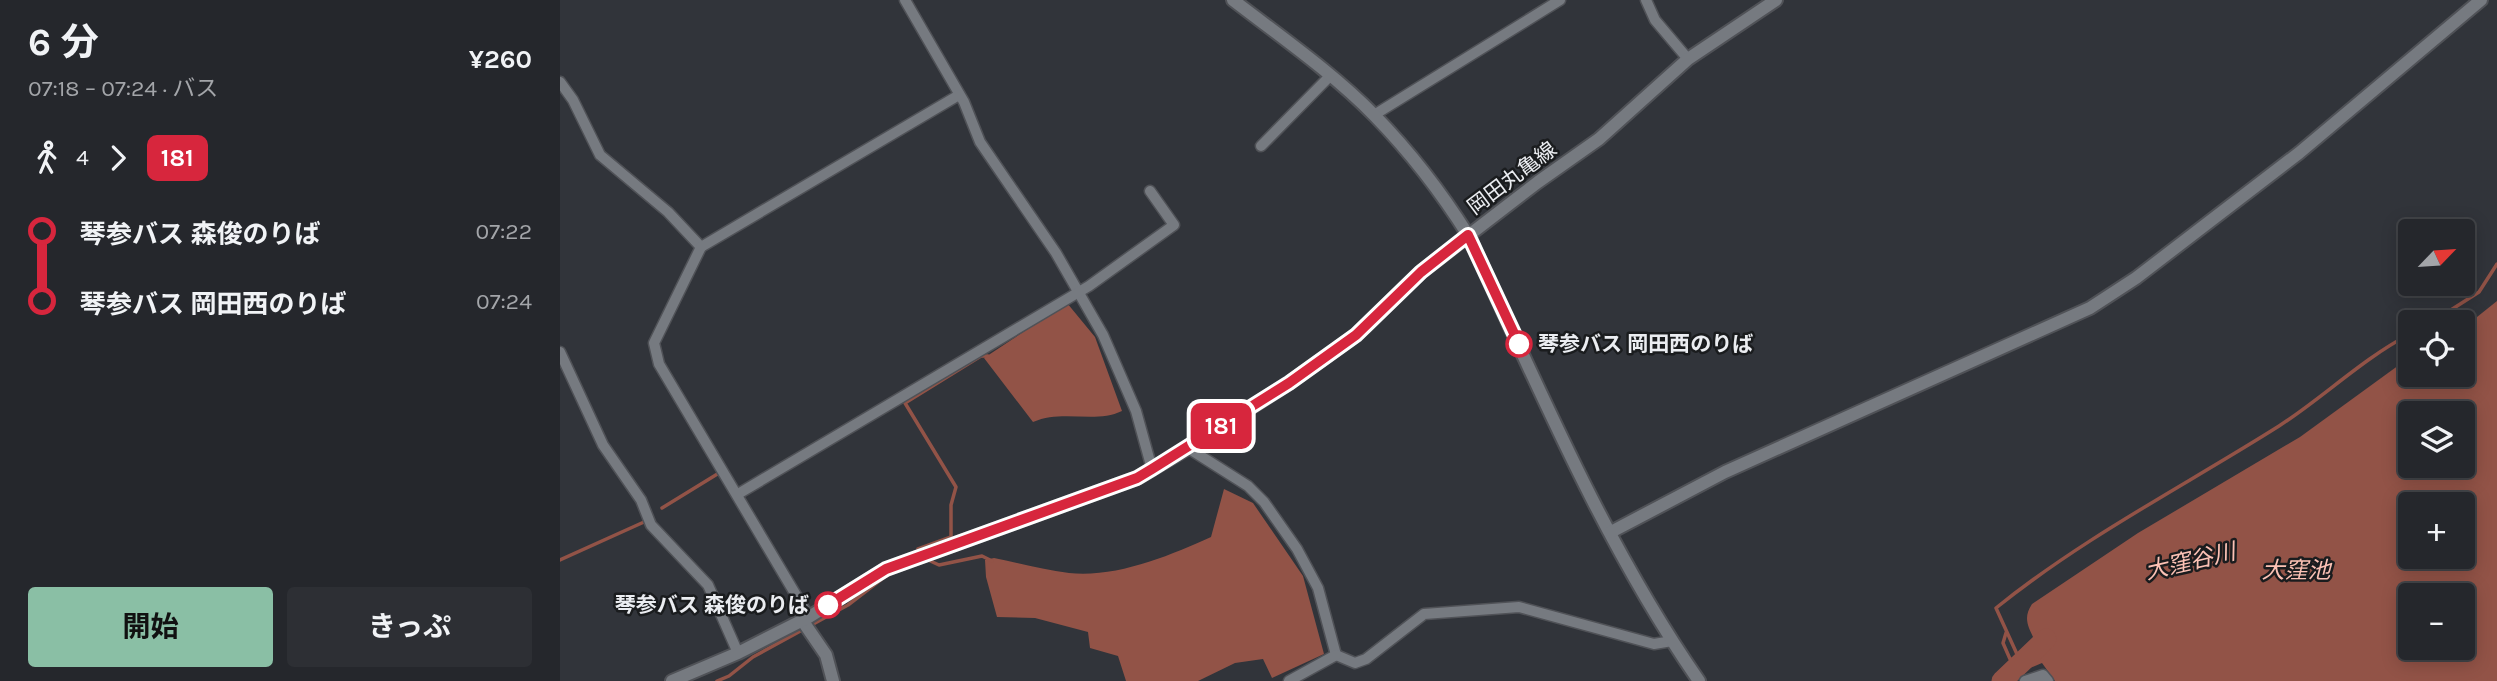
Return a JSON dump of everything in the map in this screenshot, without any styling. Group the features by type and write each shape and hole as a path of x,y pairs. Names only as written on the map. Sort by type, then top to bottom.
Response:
{"street":[{"path":"905,0 964,102 980,142 1056,253 1103,335 1136,411 1152,469"},
{"path":"1233,0 1374,115 1425,173 1468,235 1611,532 1672,641 1699,681"},
{"path":"1374,115 1560,0"},
{"path":"1646,0 1655,20 1688,59"},
{"name":"岡田丸亀線","path":"672,681 807,623 886,569 1137,478 1188,448 1289,383 1356,335 1421,272 1599,139 1688,59 1776,0"},
{"path":"1611,532 1725,472 2090,308 2136,278 2300,153 2480,0"},
{"path":"1261,146 1329,77"},
{"path":"560,82 573,100 600,155 668,212 701,247"},
{"path":"833,681 830,662 738,494 654,351 654,344 701,247 959,95"},
{"path":"738,494 1077,291 1174,225 1150,191"},
{"path":"560,352 603,445 641,500 652,525 714,596 738,653"},
{"path":"1188,448 1248,486 1264,502 1297,549 1318,588 1336,655"},
{"path":"1336,655 1355,663 1366,659 1424,614 1519,607 1654,644 1672,641"},
{"path":"1289,681 1336,655"},
{"path":"2025,681 2043,675 2048,681"}],"water":[{"name":"大窪池","path":"2497,301 2497,681 2055,681 2042,663 2030,668 2022,652 2036,643 2027,619 2032,604 2138,533 2300,437 2398,366 2398,387 2475,387 2475,319"},
{"path":"1067,303 1095,337 1122,411 1112,415 1044,418 1033,422 984,358"},
{"path":"1224,489 1253,503 1303,576 1324,654 1272,678 1263,659 1235,663 1198,681 1126,681 1118,656 1090,648 1088,632 1035,618 997,617 986,577 985,560 994,558 1060,572 1087,574 1142,564 1211,537"}],"waterway":[{"path":"2451,310 2479,292 2497,264"},
{"path":"2021,663 1996,608 2099,535 2279,426 2398,341"},
{"path":"918,549 951,537 951,505 956,487 905,403 981,356 988,356"},
{"path":"662,508 719,473"},
{"path":"560,560 644,522"},
{"path":"926,559 939,565 982,556 992,561"},
{"path":"717,681 729,676 753,657 848,605 887,575"},
{"path":"2006,633 2003,643 2010,659 2021,663"},
{"name":"大窪谷川","path":"2002,681 2046,639"}],"bus line":[{"name":"181","path":"828,605 886,569 1137,478 1289,383 1356,335 1421,272 1468,235 1519,344"}],"place":[{"name":"琴参バス 岡田西のりば","path":"1519,344"},
{"name":"琴参バス 森俊のりば","path":"828,605"}]}
